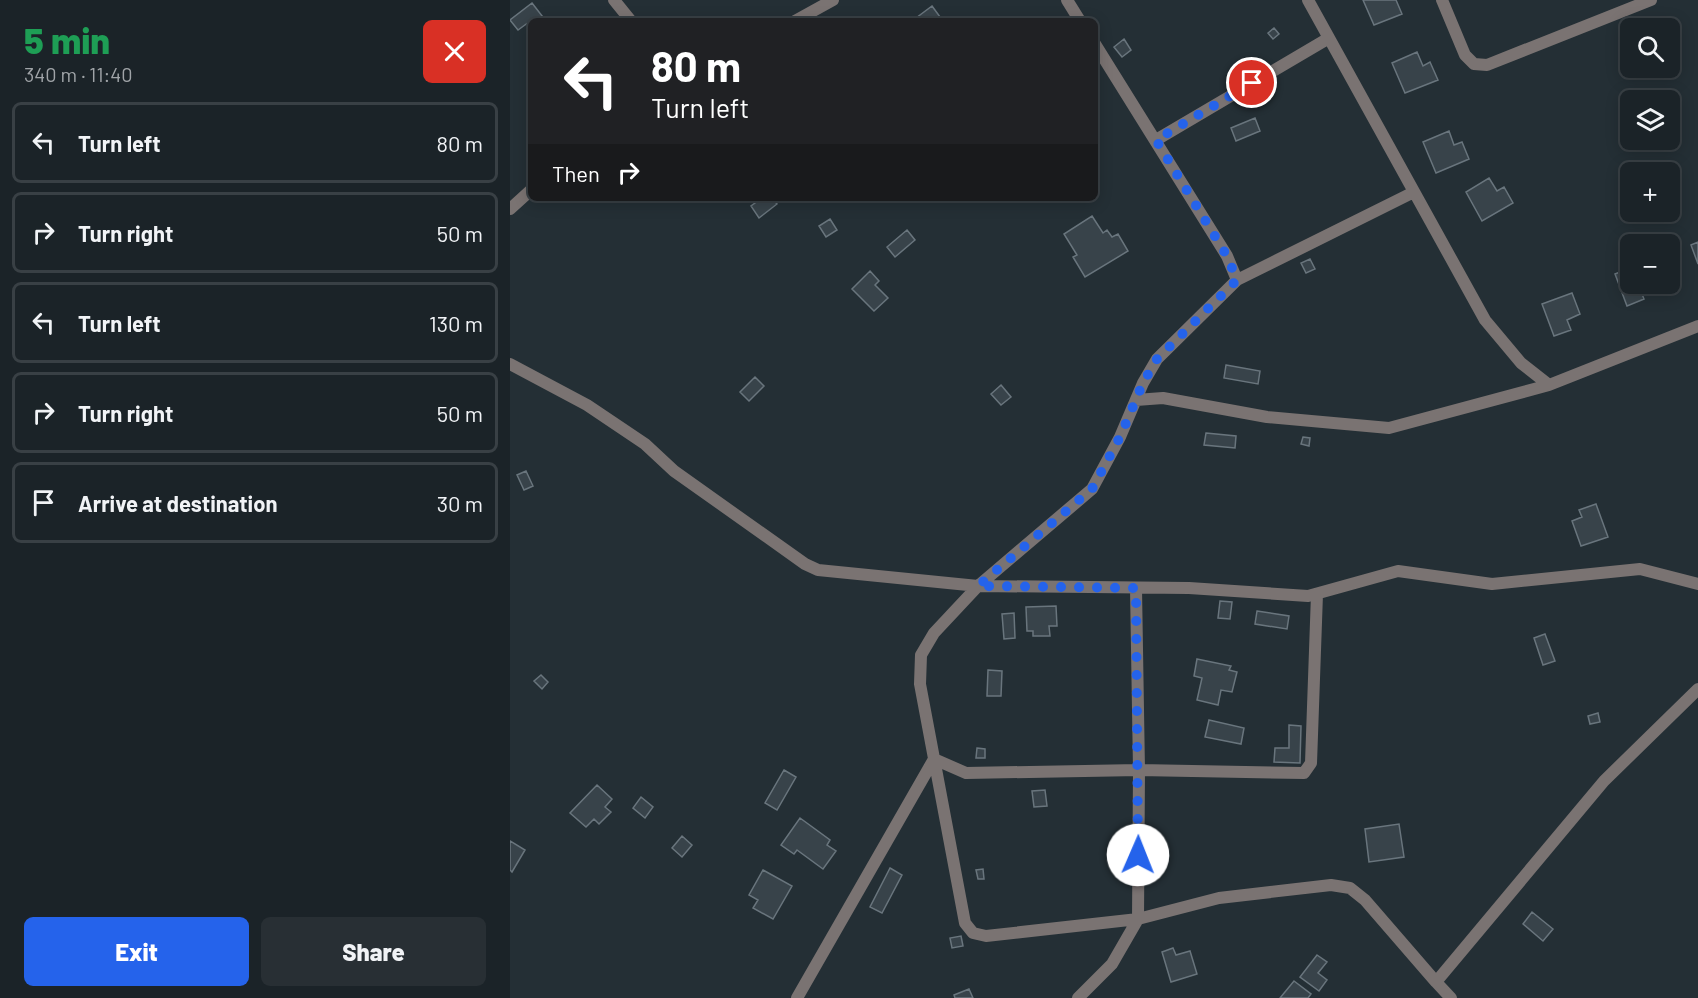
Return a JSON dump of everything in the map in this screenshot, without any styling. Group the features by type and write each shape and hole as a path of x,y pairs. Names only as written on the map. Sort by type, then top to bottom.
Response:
{"street":[{"path":"614,0 629,18"},
{"path":"800,18 833,0"},
{"path":"1067,0 1078,18"},
{"path":"1308,0 1485,320 1521,363 1548,385"},
{"path":"1443,0 1465,56 1474,64 1487,65 1651,0"},
{"path":"1156,140 1329,38"},
{"path":"1098,49 1227,256 1237,280"},
{"path":"1414,192 1237,280 1157,359 1092,489 978,586 934,633 921,655 920,684 965,923 973,933 986,936 1137,919 1220,898 1331,885 1350,888 1365,900 1451,998"},
{"path":"510,209 528,193"},
{"path":"1136,400 1163,398 1267,417 1374,429 1389,428 1548,385 1698,326"},
{"path":"510,364 587,405 645,444 674,471 805,564 818,570 978,586 1317,594 1398,571 1492,584 1640,569 1698,584"},
{"path":"1078,998 1112,964 1137,919 1139,770 1136,588"},
{"path":"934,759 966,773 1139,770 1304,773 1309,769 1317,594"},
{"path":"1436,982 1604,781 1698,689"},
{"path":"797,998 934,759"}],"building":[{"path":"1363,0 1396,0 1402,14 1374,25"},
{"path":"532,3 544,18 528,18 528,23 518,30 510,20"},
{"path":"932,6 941,18 916,18"},
{"path":"1274,28 1279,34 1273,39 1268,33"},
{"path":"1124,39 1131,50 1122,57 1114,47"},
{"path":"1417,52 1423,66 1430,62 1438,80 1405,93 1392,63"},
{"path":"1255,118 1260,131 1236,141 1231,128"},
{"path":"1449,131 1454,145 1462,142 1469,159 1436,173 1423,142"},
{"path":"1489,178 1497,191 1504,187 1513,203 1482,221 1466,192"},
{"path":"758,201 774,201 777,204 759,218 751,206"},
{"path":"1092,216 1103,233 1107,230 1112,237 1118,234 1128,251 1085,277 1073,257 1077,255 1064,234"},
{"path":"830,219 837,230 826,237 819,226"},
{"path":"907,230 915,240 895,257 887,247"},
{"path":"1698,242 1698,264 1691,245"},
{"path":"1310,259 1315,269 1306,273 1301,263"},
{"path":"870,271 879,281 875,285 888,298 874,311 852,289"},
{"path":"1620,272 1620,287 1615,274"},
{"path":"1572,293 1580,314 1567,320 1571,330 1554,336 1542,304"},
{"path":"1622,294 1642,294 1644,299 1627,306"},
{"path":"1226,365 1260,371 1258,384 1224,378"},
{"path":"755,377 764,386 749,401 740,392"},
{"path":"1001,385 1011,397 1001,405 991,394"},
{"path":"1206,433 1236,436 1235,448 1204,445"},
{"path":"1303,437 1310,438 1309,446 1301,444"},
{"path":"526,471 533,486 524,490 517,475"},
{"path":"1596,504 1608,537 1581,546 1572,521 1582,517 1579,510"},
{"path":"1220,601 1232,602 1230,619 1218,618"},
{"path":"1056,606 1057,626 1049,626 1050,636 1033,636 1033,631 1027,631 1026,607"},
{"path":"1257,611 1289,616 1287,629 1255,624"},
{"path":"1014,613 1015,638 1004,639 1002,614"},
{"path":"1545,634 1555,661 1543,665 1534,638"},
{"path":"1197,659 1231,666 1229,670 1237,672 1232,692 1221,690 1218,705 1197,700 1202,678 1194,676"},
{"path":"988,670 1002,671 1001,696 987,696"},
{"path":"541,675 548,682 542,689 534,681"},
{"path":"1598,713 1600,722 1590,724 1588,716"},
{"path":"1209,720 1244,728 1241,744 1205,737"},
{"path":"1289,725 1301,726 1300,763 1274,762 1275,748 1289,748"},
{"path":"977,748 985,749 985,758 976,758"},
{"path":"784,770 796,777 777,810 765,803"},
{"path":"597,785 612,799 605,807 611,812 599,824 594,819 586,827 570,813"},
{"path":"1045,790 1047,806 1034,807 1032,791"},
{"path":"641,797 653,807 645,818 633,808"},
{"path":"800,818 830,840 827,845 836,851 823,869 797,850 794,854 781,845"},
{"path":"1399,824 1404,857 1369,862 1365,829"},
{"path":"682,836 692,845 682,857 672,848"},
{"path":"510,841 525,850 512,872 510,870"},
{"path":"890,868 902,875 882,913 870,907"},
{"path":"983,869 984,879 978,879 976,870"},
{"path":"763,870 792,886 773,919 753,908 758,900 749,895"},
{"path":"1532,912 1553,929 1543,941 1523,924"},
{"path":"961,936 963,946 952,948 950,938"},
{"path":"1173,948 1176,955 1190,951 1197,974 1171,982 1162,952"},
{"path":"1317,955 1327,962 1318,973 1327,980 1319,991 1300,977"},
{"path":"1294,981 1311,994 1308,998 1280,998"},
{"path":"969,989 973,998 955,998 954,995"}],"route":[{"path":"1138,855 1136,588 978,586 1092,489 1157,359 1237,280 1227,256 1156,140 1252,83"}]}
